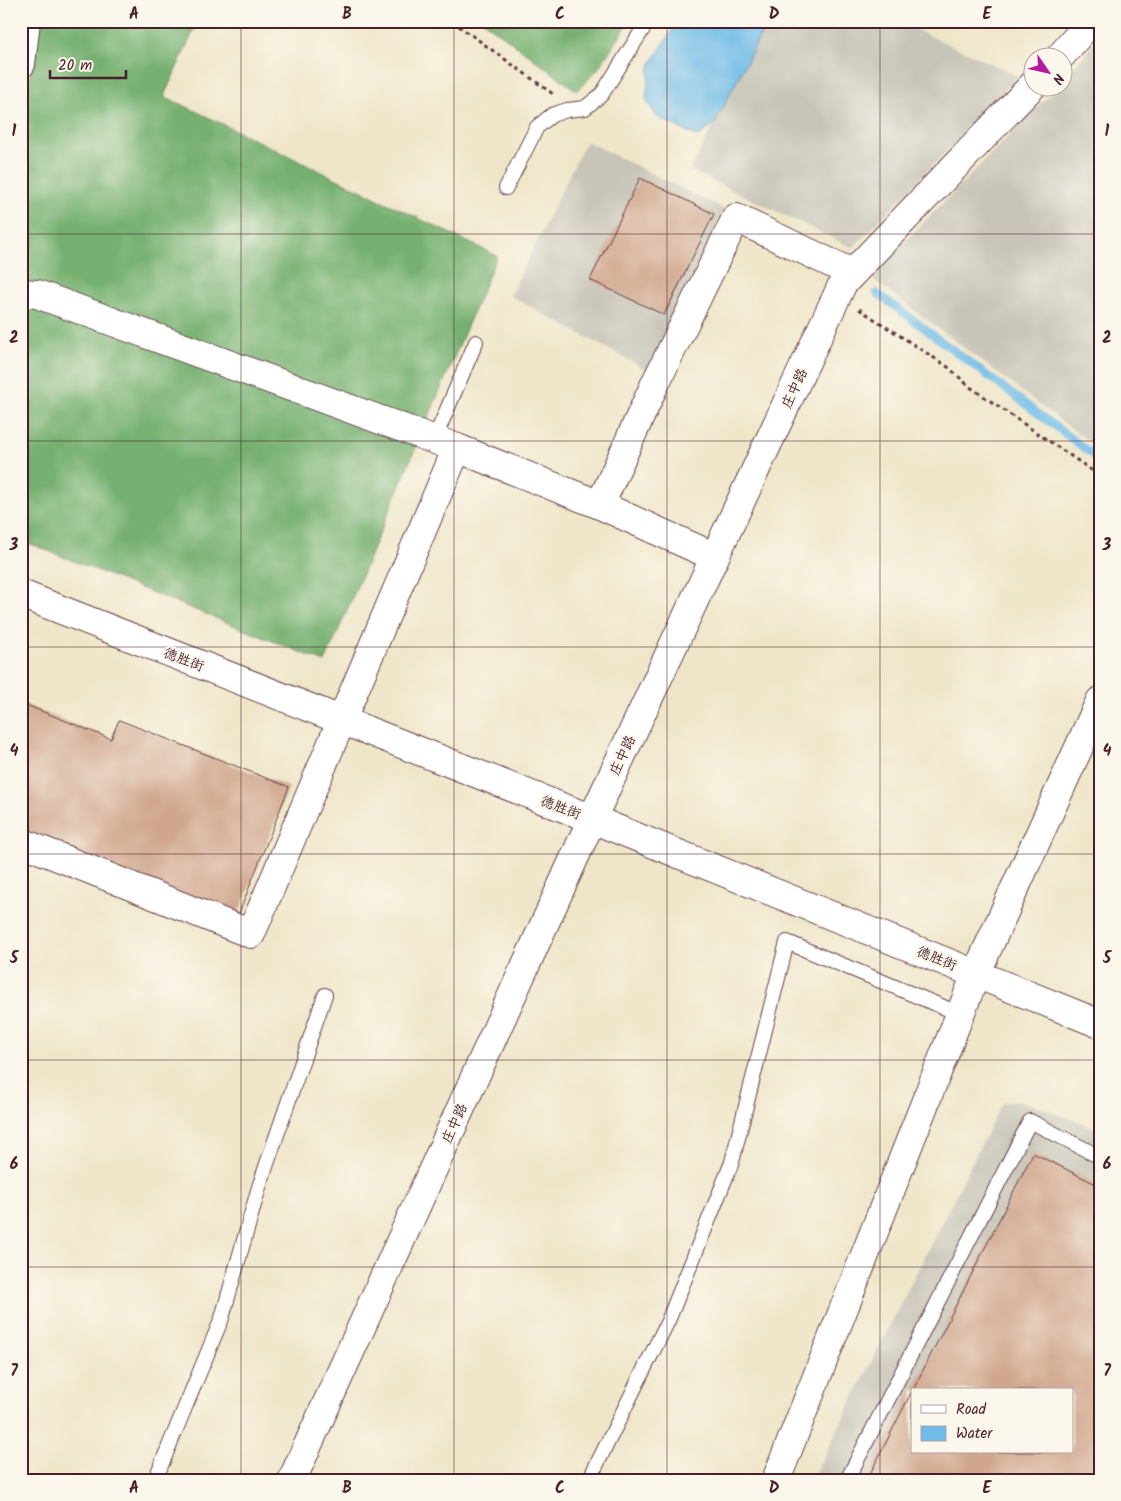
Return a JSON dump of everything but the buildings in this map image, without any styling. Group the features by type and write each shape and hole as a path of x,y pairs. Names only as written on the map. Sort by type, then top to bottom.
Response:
{"street":[{"path":"21,64 26,21"},
{"path":"1068,48 1091,21"},
{"name":"庄中路","path":"292,1480 592,819 845,284 1024,95"},
{"path":"600,505 654,386 736,218 845,284"},
{"path":"21,293 37,294 446,444 600,505 715,557"},
{"path":"21,842 251,934 342,721 446,444"},
{"name":"德胜街","path":"21,594 592,819 1100,1024"},
{"path":"776,1480 976,974 1100,701"}],"lane":[{"path":"506,188 537,127 552,115 585,108 602,94 648,21"},
{"path":"446,444 476,342"},
{"path":"589,1480 668,1321 732,1162 787,942 960,1014"},
{"path":"155,1480 222,1318 259,1187 325,995"},
{"path":"847,1480 1030,1121 1100,1157"}],"path":[{"path":"452,21 574,109"},
{"path":"845,284 970,387 1100,476"}],"shaded area":[{"path":"768,21 897,21 1019,76 853,248 690,170"},
{"path":"1100,35 1100,450 870,277 1046,98 1074,98 1074,68"},
{"path":"586,141 724,209 649,371 510,296"},
{"path":"1015,1101 1043,1108 1100,1130 1100,1480 812,1480 1002,1103"}],"green space":[{"path":"41,21 198,21 164,96 497,256 325,662 21,540 21,125"},
{"path":"483,21 630,21 597,70 577,91"}],"water":[{"path":"678,21 768,21 715,123 698,137 657,117 646,100 650,65"}],"waterway":[{"path":"877,293 1100,460"}]}
